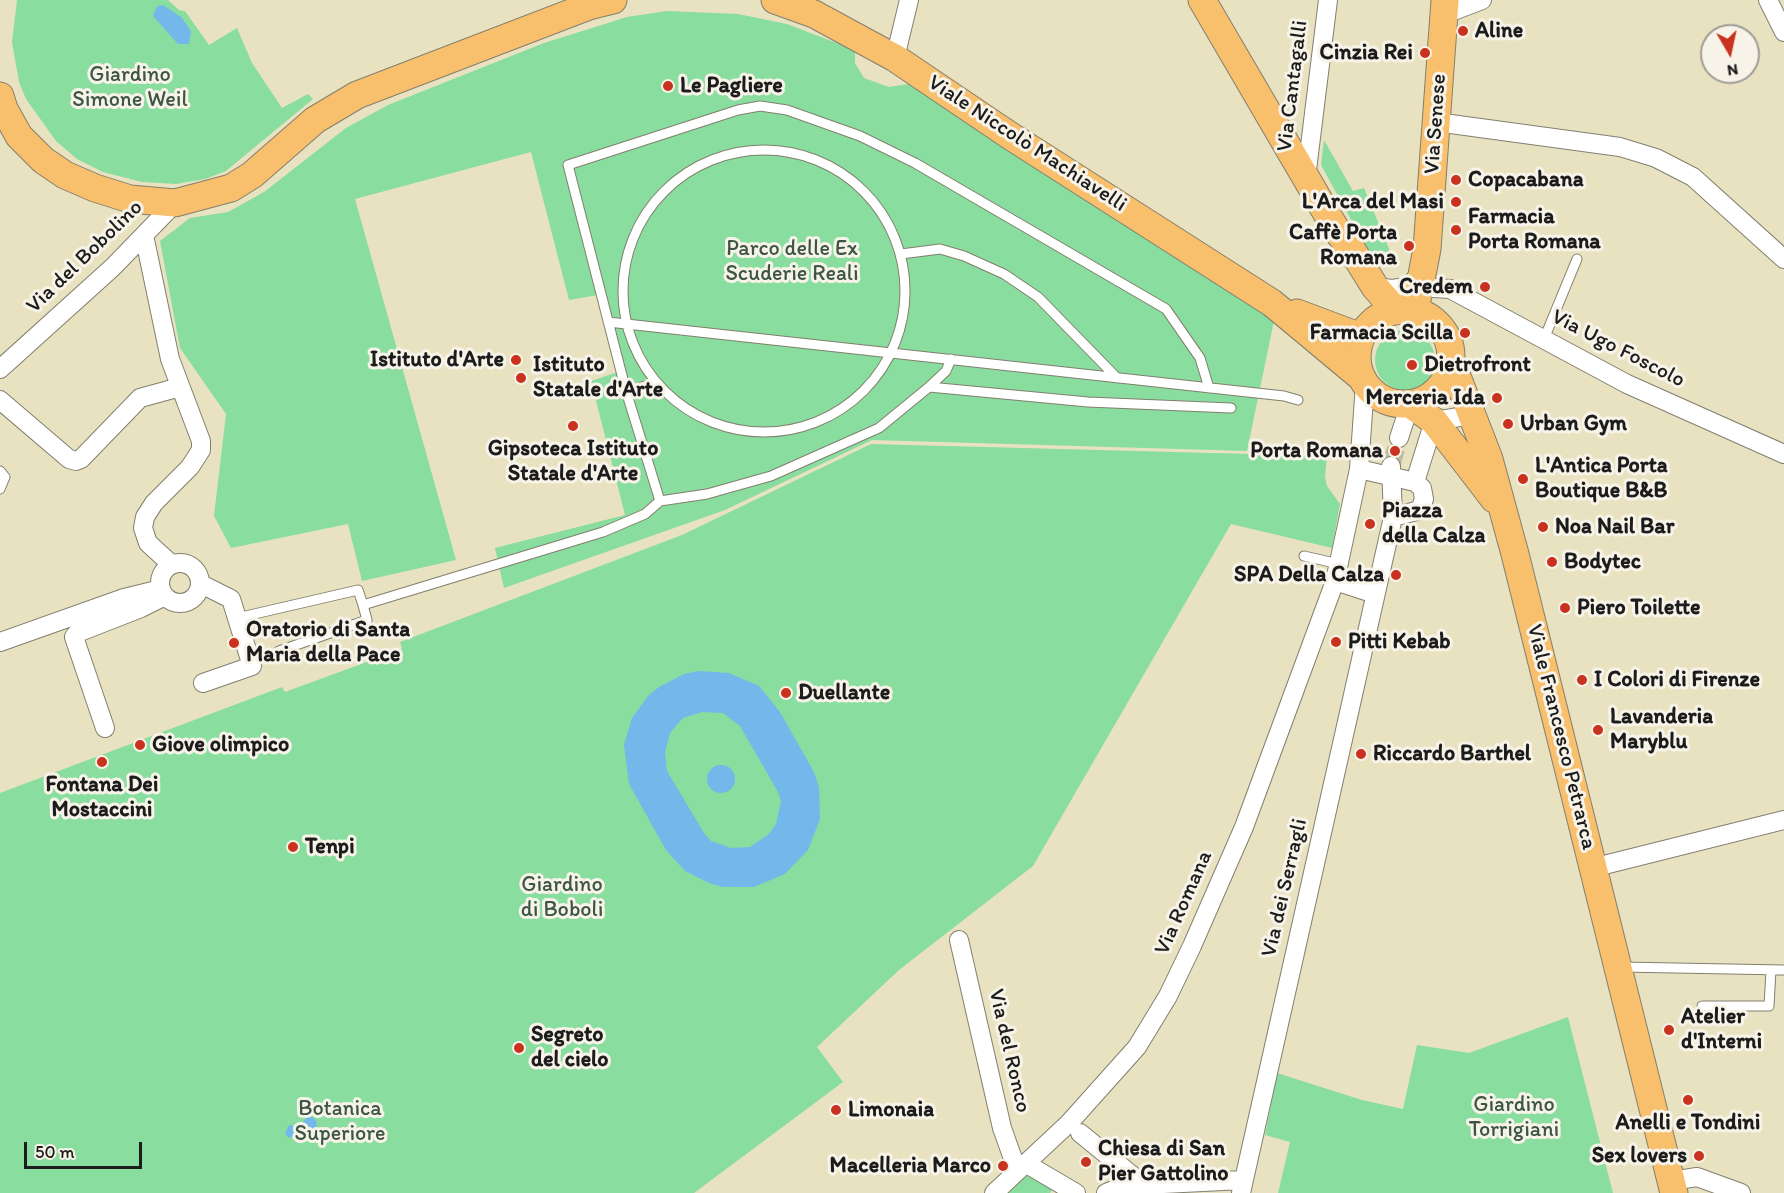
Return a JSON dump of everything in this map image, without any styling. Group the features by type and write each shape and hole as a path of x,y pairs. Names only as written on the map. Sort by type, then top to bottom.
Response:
{"main road":[{"path":"0,96 4,109 19,136 43,160 65,175 95,188 130,199 175,203 231,188 252,175 315,120 357,95 578,10 613,0"},
{"name":"Viale Niccolò Machiavelli","path":"775,0 814,14 895,58 1009,135 1272,303 1363,381"},
{"path":"1202,0 1337,231 1375,287 1400,310"},
{"name":"Via Senese","path":"1400,310 1412,307 1418,300 1428,269 1444,8"},
{"path":"1337,231 1361,292 1365,331"},
{"name":"Via Senese","path":"1428,269 1443,332"},
{"name":"Viale Niccolò Machiavelli","path":"1272,303 1365,331"},
{"path":"1400,310 1423,313 1443,332 1451,361 1444,382 1437,391 1426,399 1410,404 1389,402 1375,395 1363,381 1356,355 1365,331 1383,314 1400,310"},
{"name":"Viale Francesco Petrarca","path":"1451,361 1489,459 1544,662 1592,868 1673,1187"},
{"name":"Viale Francesco Petrarca","path":"1410,404 1434,421 1501,508"}],"street":[{"path":"895,58 909,0"},
{"name":"Via Cantagalli","path":"1305,178 1328,0"},
{"path":"1444,8 1482,0"},
{"path":"1768,0 1784,32"},
{"path":"1436,122 1620,147 1656,158 1693,177 1784,260"},
{"name":"Via del Bobolino","path":"0,369 144,236 175,203"},
{"path":"144,236 170,359 198,432 201,450 190,467 148,510 143,528 148,543 171,564 184,563 195,568 201,584 198,593 187,602 174,602 163,592 160,579 171,564"},
{"path":"1375,287 1392,290 1407,287 1428,269"},
{"name":"Via Ugo Foscolo","path":"1428,269 1450,289 1628,384 1784,454"},
{"path":"1363,381 1359,469 1337,573 1374,594 1393,517 1390,471"},
{"path":"0,400 69,459 76,461 81,459 140,398 180,387"},
{"path":"1399,438 1410,404"},
{"path":"1415,482 1434,421 1472,415"},
{"path":"1359,469 1390,471 1415,482 1423,492 1422,508 1416,513 1393,517"},
{"name":"Via Romana","path":"994,1193 1069,1123 1114,1075 1137,1047 1168,996 1244,827 1337,573"},
{"path":"201,584 231,599 252,666 203,683"},
{"path":"0,642 124,598 163,592"},
{"path":"105,728 74,637 77,633 141,608 163,592"},
{"name":"Via dei Serragli","path":"1242,1186 1374,594"},
{"path":"1592,868 1784,820"},
{"name":"Via del Ronco","path":"959,940 1002,1128 1021,1167"},
{"path":"1080,1133 1144,1185"},
{"path":"1021,1167 1076,1193"},
{"path":"1673,1187 1697,1177 1741,1193"},
{"path":"1106,1193 1123,1186 1242,1186"}],"lane":[{"path":"660,501 626,391 568,165 738,110 760,106 787,110 860,136 915,163 1166,309 1200,358 1209,388"},
{"path":"746,150 780,150 813,158 843,173 875,204 888,223 901,254 905,274 904,315 891,353 875,379 854,400 828,417 800,427 770,432 740,430 711,422 684,407 661,388 642,362 626,324 622,290 626,257 638,225 658,197 683,175 713,159 746,150"},
{"path":"901,254 940,249 964,256 1004,274 1038,297 1117,378"},
{"path":"1544,339 1577,259"},
{"path":"608,322 1209,388 1298,400"},
{"path":"363,604 603,532 645,514 660,501 707,494 771,476 879,428 930,387 946,371 951,359"},
{"path":"626,391 650,385 661,388"},
{"path":"930,387 1088,402 1231,408"},
{"path":"0,471 5,477 0,489"},
{"path":"1304,556 1337,573"},
{"path":"237,618 358,590 368,620 279,651"},
{"path":"1617,967 1784,970"},
{"path":"1702,1006 1769,1006 1771,970"}],"green space":[{"name":"Giardino Simone Weil","path":"17,0 168,0 179,10 185,11 209,45 237,28 252,63 282,108 308,94 313,99 226,171 205,179 176,184 142,182 103,172 77,159 56,141 26,99 19,82 12,42"},
{"name":"Parco delle Ex Scuderie Reali","path":"667,11 738,14 787,24 855,50 855,63 864,78 889,87 909,84 1275,316 1247,451 872,440 725,510 504,588 495,548 625,515 591,381 618,372 598,295 569,300 531,152 355,199 456,560 362,581 348,524 231,548 214,516 226,414 180,348 160,241 190,218 228,212 264,192 346,128 388,105 544,43 627,17"},
{"path":"1324,140 1353,191 1364,188 1394,261 1377,267 1321,165"},
{"path":"1405,330 1422,335 1430,343 1435,360 1430,377 1422,385 1405,390 1388,385 1380,377 1375,360 1380,343 1388,335"},
{"name":"Giardino di Boboli","path":"871,444 1327,456 1325,476 1327,486 1340,504 1332,548 1231,524 1033,866 899,970 817,1047 843,1082 694,1193 0,1193 0,793 282,687 285,692 402,649 400,642 682,535"},
{"name":"Giardino Torrigiani","path":"1568,1017 1613,1193 1278,1193 1290,1142 1265,1135 1277,1073 1362,1100 1403,1109 1417,1045 1469,1053"},
{"path":"1026,1175 1054,1187 1050,1193 1003,1193"}],"water":[{"path":"163,5 181,17 187,25 191,32 189,44 178,44 153,16 157,6"},
{"path":"698,671 729,673 759,686 780,712 814,772 819,787 820,819 808,850 785,874 754,887 723,887 685,871 666,850 629,784 624,745 632,718 648,696 659,687 684,674","holes":["702,712 723,713 740,726 781,801 776,824 769,834 750,847 731,848 711,841 667,771 665,752 670,733 683,718"]},
{"path":"721,765 731,769 735,779 731,789 721,793 711,789 707,779 711,769"},
{"path":"309,1115 316,1120 317,1126 310,1135 299,1133 289,1138 285,1134 288,1126 297,1128"}],"tunnel":[{"path":"1391,466 1399,438"}],"place":[{"name":"Aline","path":"1463,31"},
{"name":"Cinzia Rei","path":"1425,53"},
{"name":"Le Pagliere","path":"668,86"},
{"name":"Copacabana","path":"1456,180"},
{"name":"L'Arca del Masi","path":"1456,202"},
{"name":"Farmacia Porta Romana","path":"1456,230"},
{"name":"Caffè Porta Romana","path":"1409,246"},
{"name":"Credem","path":"1485,287"},
{"name":"Farmacia Scilla","path":"1465,333"},
{"name":"Istituto d'Arte","path":"516,360"},
{"name":"Dietrofront","path":"1412,365"},
{"name":"Istituto Statale d'Arte","path":"521,378"},
{"name":"Merceria Ida","path":"1497,398"},
{"name":"Urban Gym","path":"1508,424"},
{"name":"Gipsoteca Istituto Statale d'Arte","path":"573,426"},
{"name":"Porta Romana","path":"1395,451"},
{"name":"L'Antica Porta Boutique B&B","path":"1523,479"},
{"name":"Piazza della Calza","path":"1370,524"},
{"name":"Noa Nail Bar","path":"1543,527"},
{"name":"Bodytec","path":"1552,562"},
{"name":"SPA Della Calza","path":"1396,575"},
{"name":"Piero Toilette","path":"1565,608"},
{"name":"Pitti Kebab","path":"1336,642"},
{"name":"Oratorio di Santa Maria della Pace","path":"234,643"},
{"name":"I Colori di Firenze","path":"1582,680"},
{"name":"Duellante","path":"786,693"},
{"name":"Lavanderia Maryblu","path":"1598,730"},
{"name":"Giove olimpico","path":"140,745"},
{"name":"Riccardo Barthel","path":"1361,754"},
{"name":"Fontana Dei Mostaccini","path":"102,762"},
{"name":"Tenpi","path":"293,847"},
{"name":"Atelier d'Interni","path":"1669,1030"},
{"name":"Segreto del cielo","path":"519,1048"},
{"name":"Anelli e Tondini","path":"1688,1100"},
{"name":"Limonaia","path":"836,1110"},
{"name":"Sex lovers","path":"1699,1156"},
{"name":"Chiesa di San Pier Gattolino","path":"1086,1162"},
{"name":"Macelleria Marco","path":"1003,1166"}],"park label":[{"name":"Botanica Superiore","path":"340,1122"}]}
